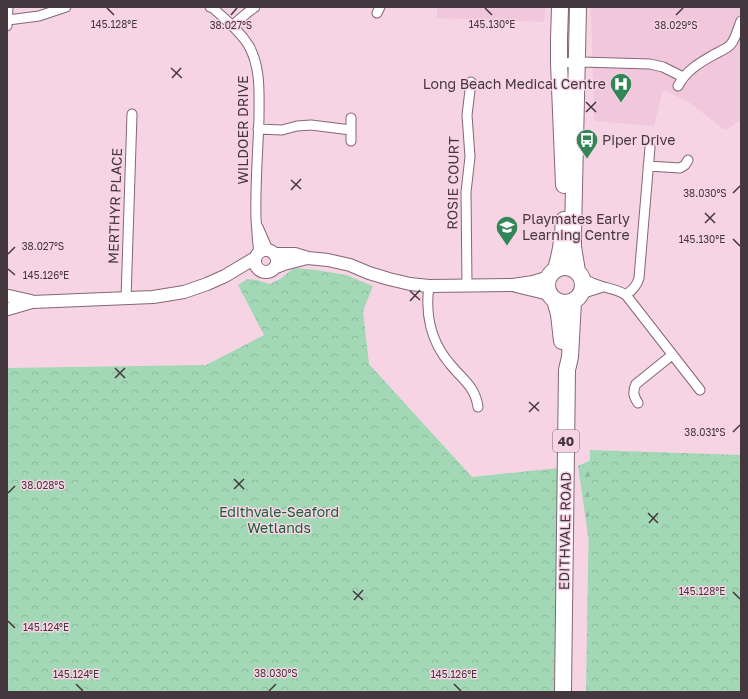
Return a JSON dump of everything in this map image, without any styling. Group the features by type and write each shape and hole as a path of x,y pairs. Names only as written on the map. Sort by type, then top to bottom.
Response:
{"highway":[{"name":"40","path":"552,297 547,288 547,283 560,258 564,222 564,169 559,63 560,7"},
{"name":"40","path":"577,298 583,289 583,283 579,274 573,247 578,7"},
{"path":"553,273 562,267 567,267 572,268 579,274"},
{"path":"552,297 564,303 577,298"},
{"name":"EDITHVALE ROAD","path":"552,297 559,314 562,329 563,356 567,370"},
{"name":"EDITHVALE ROAD","path":"563,692 567,370 577,298"}],"street":[{"path":"8,7 7,23 40,16 66,7"},
{"name":"WILDOER DRIVE","path":"210,7 233,25 242,36 256,65 260,90 256,224 257,242 262,256"},
{"path":"233,25 255,7"},
{"path":"678,86 683,77 701,62 731,45 741,21"},
{"path":"559,63 577,62 654,65 683,77"},
{"name":"ROSIE COURT","path":"467,285 466,192 470,157 467,115 471,82"},
{"name":"MERTHYR PLACE","path":"126,299 132,114"},
{"path":"350,141 351,118"},
{"path":"258,129 282,130 304,125 351,130"},
{"path":"626,295 635,287 639,278 650,147"},
{"path":"648,166 680,168 685,165 688,160"},
{"path":"7,309 32,302 126,299 184,292 225,276 262,256 295,254 308,258 328,260 350,265 369,273 396,281 429,286 513,285 538,280 553,273"},
{"path":"262,256 277,261 274,268"},
{"path":"262,256 261,271 264,272 268,272 284,264 308,258"},
{"path":"579,274 590,282 612,288 626,295 700,390"},
{"path":"513,285 552,297"},
{"path":"429,286 427,310 436,342 449,363 472,387 477,399 478,407"},
{"path":"577,298 604,287"},
{"path":"8,295 32,302"},
{"path":"7,309 10,305 8,295"},
{"path":"638,403 635,398 634,391 636,384 672,355"}],"shaded area":[{"path":"437,7 545,7 545,15 544,22 437,18"},
{"path":"591,7 741,7 741,120 725,130 687,101 663,90 654,126 594,121"}],"green space":[{"name":"Edithvale-Seaford Wetlands","path":"294,268 346,275 373,286 363,311 369,364 472,477 559,468 554,692 7,692 7,368 206,365 264,335 238,285 247,279 270,284 280,279"},
{"path":"590,450 741,455 741,692 586,692"},
{"path":"593,459 597,562 588,535 578,466"}],"place":[{"name":"Long Beach Medical Centre","path":"621,104"},
{"name":"Piper Drive","path":"587,160"},
{"name":"Playmates Early Learning Centre","path":"507,246"}]}
